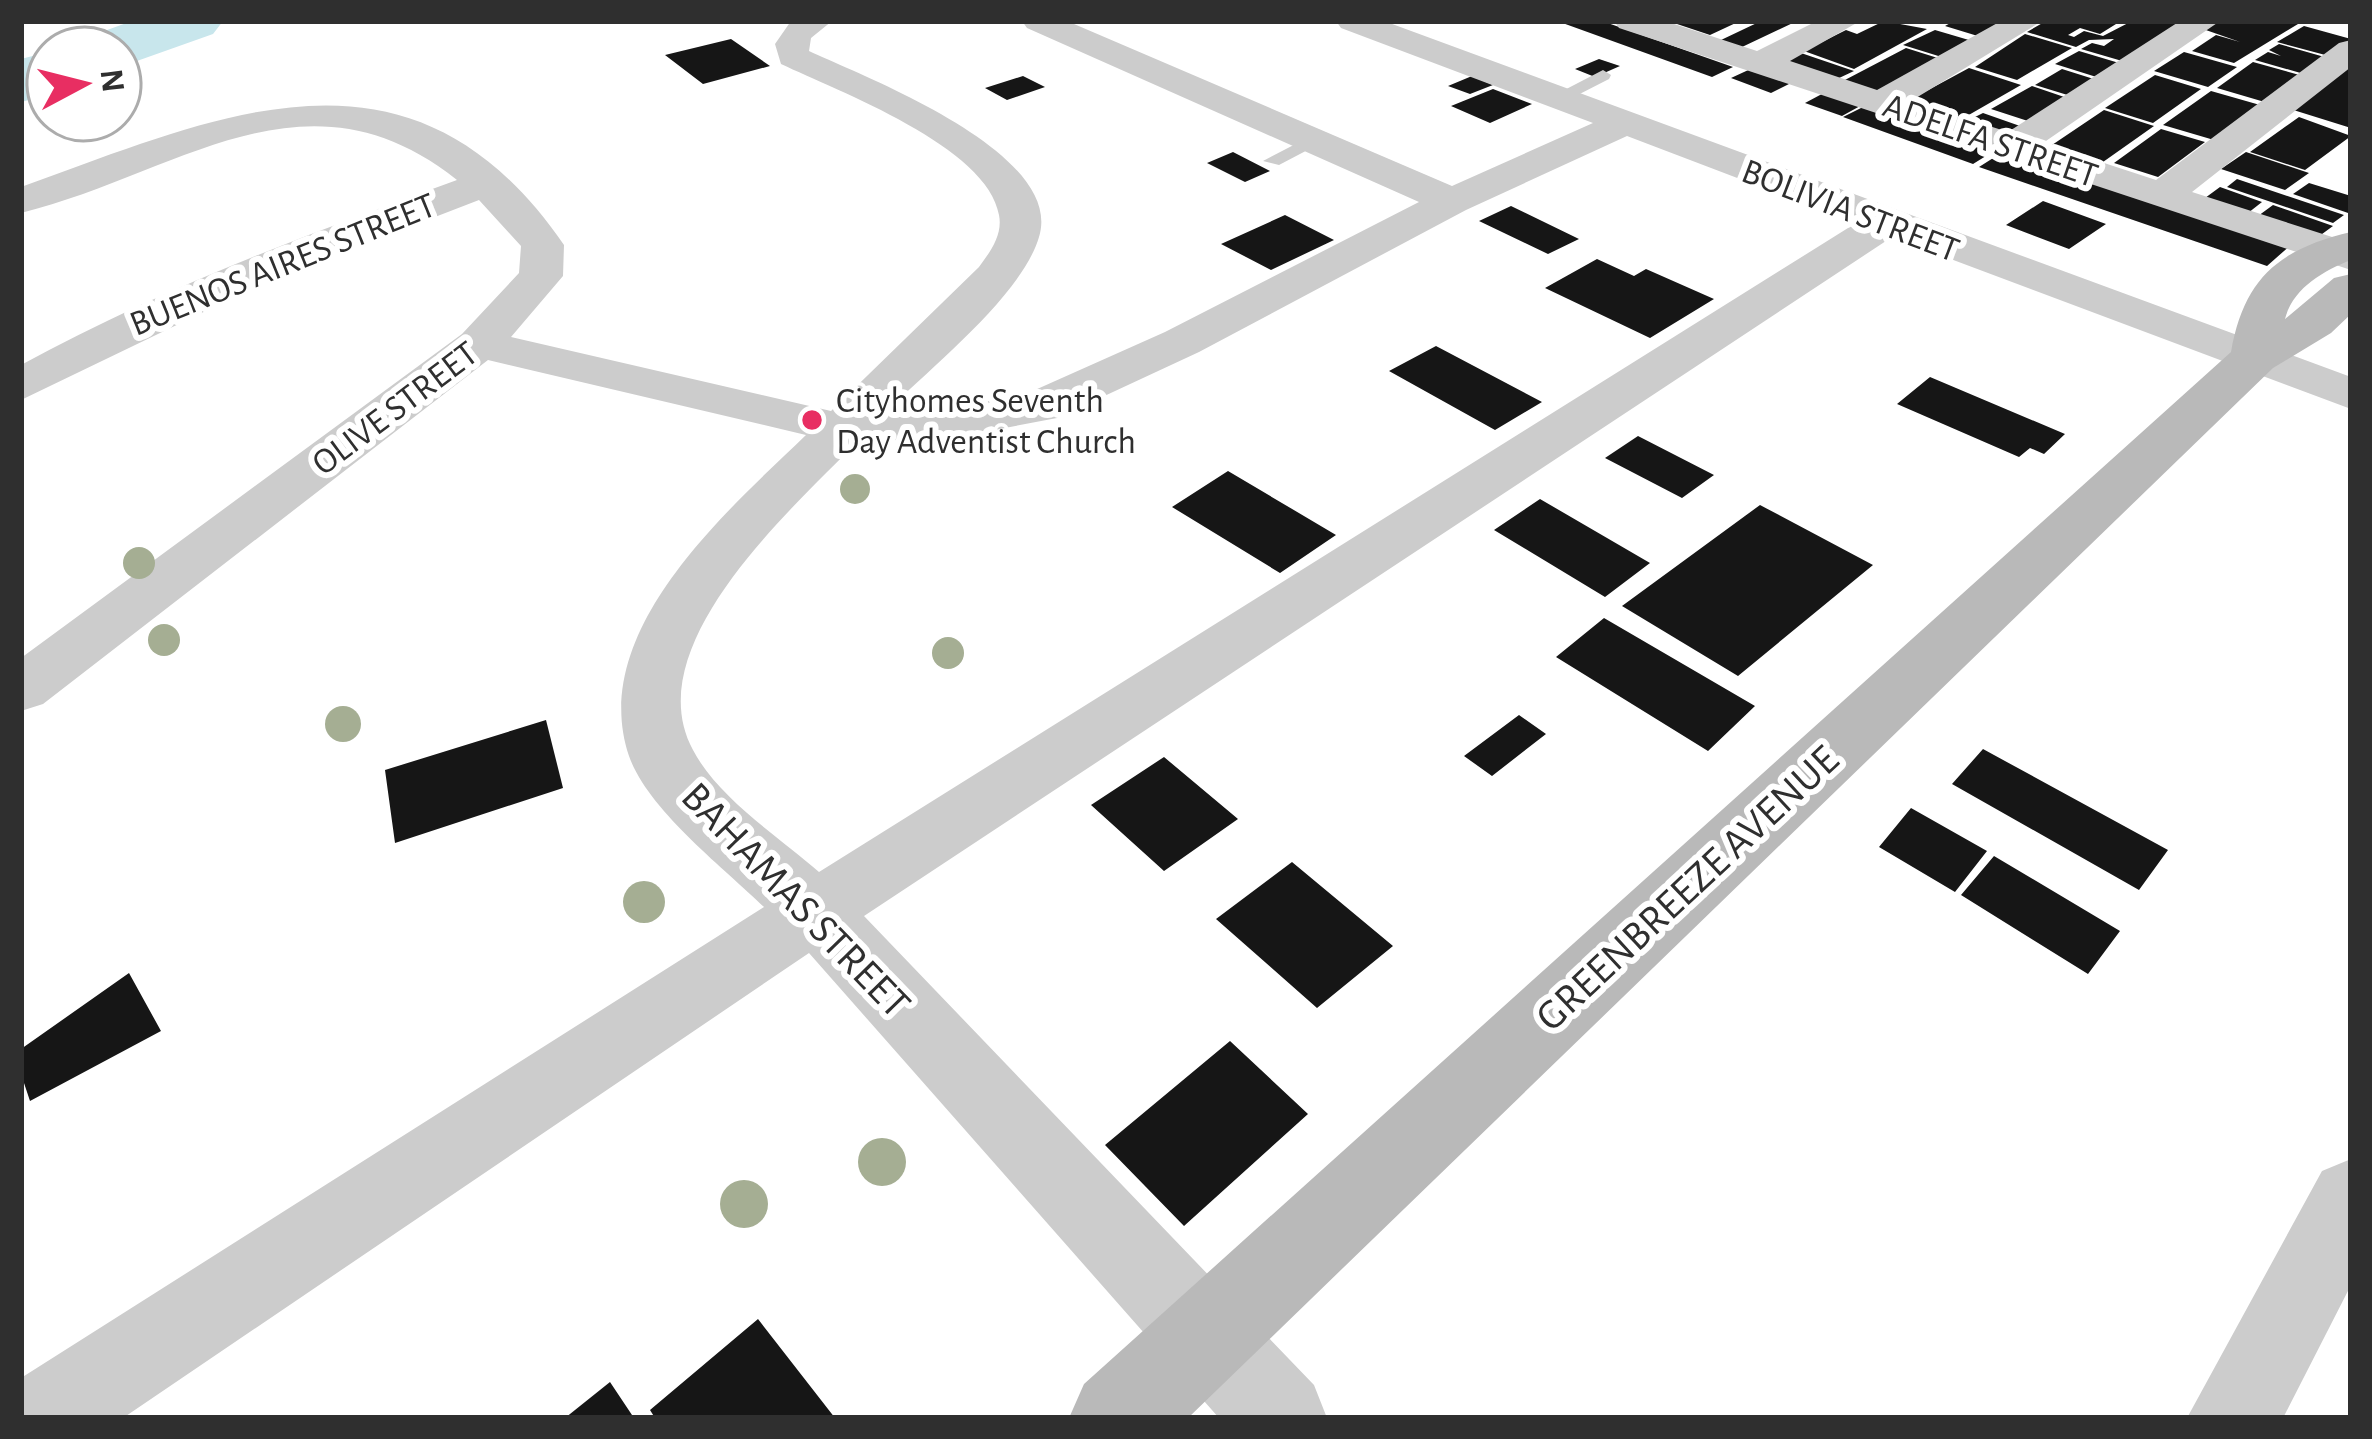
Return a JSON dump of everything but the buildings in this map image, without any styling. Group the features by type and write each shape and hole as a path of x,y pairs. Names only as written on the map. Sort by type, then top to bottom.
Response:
{"street":[{"name":"BAHAMAS STREET","path":"815,21 796,32 793,57 950,135 1015,193 1021,218 1017,244 995,276 718,551 660,651 650,706 662,758 704,809 815,911 1282,1418"},
{"path":"1039,21 1452,201"},
{"name":"BOLIVIA STREET","path":"1353,21 2351,394"},
{"path":"1760,63 1843,21"},
{"path":"1882,102 2024,21"},
{"path":"2013,146 2204,21"},
{"name":"ADELFA STREET","path":"1644,23 2346,260"},
{"path":"2161,196 2351,50"},
{"name":"OLIVE STREET","path":"21,201 261,124 349,114 400,129 442,151 485,184 543,245 542,276 479,344 21,689"},
{"path":"479,344 839,428 958,422 1039,406 1182,342 1452,201 1624,123"},
{"name":"BUENOS AIRES STREET","path":"21,385 114,330 249,269 485,184"},
{"path":"42,1418 815,911 1885,223"},
{"name":"GREENBREEZE AVENUE","path":"1118,1418 2255,357 2314,322 2346,260"},
{"path":"2233,1418 2351,1199"}],"lane":[{"path":"1558,98 1603,75"},
{"path":"1271,160 1312,140"}],"waterway":[{"path":"144,39 191,21"}],"place":[{"name":"Cityhomes Seventh Day Adventist Church","path":"812,420"}]}
